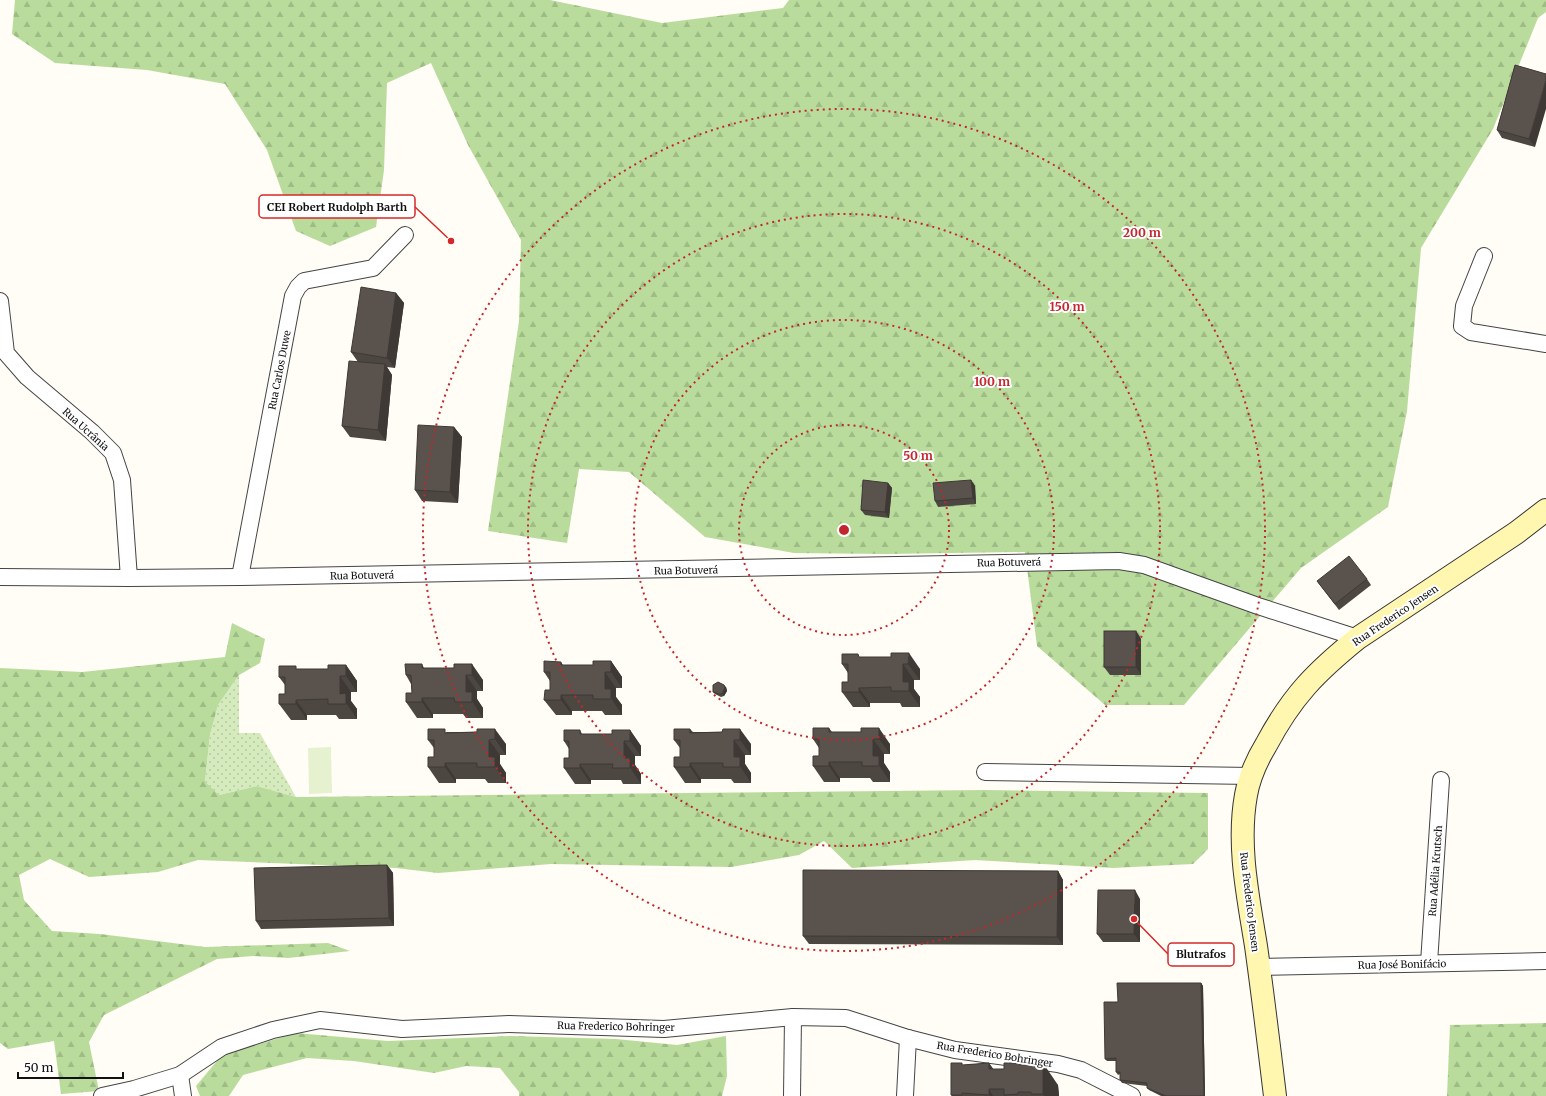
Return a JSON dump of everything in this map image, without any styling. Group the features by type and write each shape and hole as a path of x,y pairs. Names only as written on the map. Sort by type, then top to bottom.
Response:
{"main road":[{"name":"Rua Frederico Jensen","path":"1276,1096 1244,869 1243,841 1246,795 1252,776 1274,730 1299,692 1322,668 1358,638 1510,537 1546,510"}],"street":[{"name":"Rua Carlos Duwe","path":"240,577 293,296 298,287 304,282 373,268 405,235"},
{"path":"1484,256 1464,306 1462,326 1471,332 1546,344"},
{"name":"Rua Ucrânia","path":"0,301 6,353 27,377 92,432 113,453 122,480 129,578"},
{"name":"Rua Botuverá","path":"0,577 240,577 1120,560 1144,565 1258,606 1358,638"},
{"path":"985,772 1252,776"},
{"name":"Rua Adélia Krutsch","path":"1429,963 1442,780"},
{"name":"Rua José Bonifácio","path":"1259,967 1546,961"},
{"path":"792,1096 793,1018"},
{"name":"Rua Frederico Bohringer","path":"102,1096 134,1089 180,1075 222,1047 273,1030 320,1020 402,1029 509,1024 664,1029 793,1018 846,1018 908,1038 955,1050 1066,1066 1081,1070 1132,1096"},
{"path":"905,1096 908,1038"},
{"path":"180,1075 183,1096"}],"green space":[{"path":"15,0 550,0 662,23 783,8 789,0 1546,0 1546,12 1538,18 1493,129 1421,248 1407,411 1388,507 1301,568 1184,705 1105,705 1037,646 1025,552 885,554 794,553 705,537 629,472 579,469 567,543 488,531 519,321 521,240 468,145 431,63 387,83 384,170 376,227 330,246 296,231 267,150 225,84 147,70 55,63 12,34"},
{"path":"232,623 265,639 260,663 239,675 218,705 210,735 205,782 219,795 257,786 296,797 985,790 1208,793 1208,849 1193,864 1113,868 975,860 852,868 824,841 799,855 731,867 551,864 438,873 396,868 198,860 158,872 89,877 50,859 19,875 24,900 52,931 100,934 205,947 328,943 350,951 288,958 253,956 217,959 104,1015 89,1042 99,1091 61,1094 54,1041 8,1049 0,1043 0,668 82,672 225,657"},
{"path":"239,675 239,733 260,733 296,797 257,786 219,795 205,783 210,735 218,705"},
{"path":"331,747 332,793 309,794 308,748"},
{"path":"1546,1023 1546,1096 1447,1096 1450,1025"},
{"path":"296,1033 388,1041 511,1036 616,1039 677,1045 726,1036 727,1076 722,1096 519,1096 519,1092 500,1068 466,1066 434,1073 354,1061 307,1058 243,1075 229,1096 200,1096 196,1086 222,1055"}],"building":[{"path":"1515,65 1546,74 1546,80 1529,139 1497,130"},
{"path":"361,287 396,293 387,358 351,352"},
{"path":"349,361 385,364 378,430 342,426"},
{"path":"418,425 454,427 450,492 415,490"},
{"path":"863,480 888,483 885,512 861,510"},
{"path":"971,480 973,498 935,501 933,483"},
{"path":"1349,556 1367,579 1335,604 1317,581"},
{"path":"1104,631 1136,631 1136,667 1104,667"},
{"path":"891,653 909,653 908,664 903,664 903,682 909,682 909,691 891,691 891,687 859,688 859,692 842,692 842,682 848,682 848,664 842,664 842,654 858,654 859,657 891,657"},
{"path":"544,661 561,662 561,665 593,665 593,661 611,661 611,672 605,672 605,689 611,689 611,699 593,699 593,695 561,695 561,700 544,700 545,690 550,690 550,672 544,672"},
{"path":"405,664 422,664 422,668 454,668 454,664 472,664 472,675 466,675 466,692 472,692 472,702 455,702 454,698 422,698 422,702 406,702 406,693 412,693 411,675 406,675"},
{"path":"328,665 346,665 346,676 340,676 340,694 346,693 346,704 328,704 328,699 296,700 296,704 279,704 279,694 285,694 285,677 279,677 279,666 296,666 296,669 328,669"},
{"path":"718,682 724,685 725,688 722,694 713,692 713,685"},
{"path":"813,728 829,728 829,732 861,732 861,728 879,728 879,739 873,739 873,756 879,756 879,766 862,766 862,762 829,762 829,766 813,766 813,756 819,756 819,739 813,739"},
{"path":"428,729 445,729 445,733 477,732 477,729 495,729 495,739 489,740 489,757 495,757 495,767 477,767 477,763 445,763 445,767 428,767 428,757 434,757 434,740 428,740"},
{"path":"674,729 690,729 690,733 722,732 723,729 740,729 740,740 734,740 734,757 740,757 740,767 723,767 723,763 690,763 690,767 674,767 674,757 680,757 680,740 674,740"},
{"path":"564,730 580,730 580,734 612,734 612,730 630,730 630,741 624,741 624,758 630,758 630,768 612,768 613,764 580,764 580,768 564,768 564,758 569,758 569,741 564,741"},
{"path":"387,865 389,918 256,921 254,868"},
{"path":"803,870 1058,871 1057,937 803,936"},
{"path":"1098,890 1135,890 1134,934 1097,934"},
{"path":"1117,983 1201,983 1204,1096 1166,1096 1147,1088 1147,1083 1120,1080 1120,1072 1116,1072 1116,1058 1105,1059 1104,1002 1118,1002"},
{"path":"951,1063 962,1063 962,1065 989,1063 989,1069 1004,1069 1004,1063 1020,1063 1020,1065 1043,1063 1043,1094 1018,1092 1018,1094 1004,1095 1004,1089 989,1089 989,1095 962,1093 962,1095 951,1095"}],"place":[{"name":"CEI Robert Rudolph Barth","path":"451,241"},
{"name":"Blutrafos","path":"1134,919"}]}
